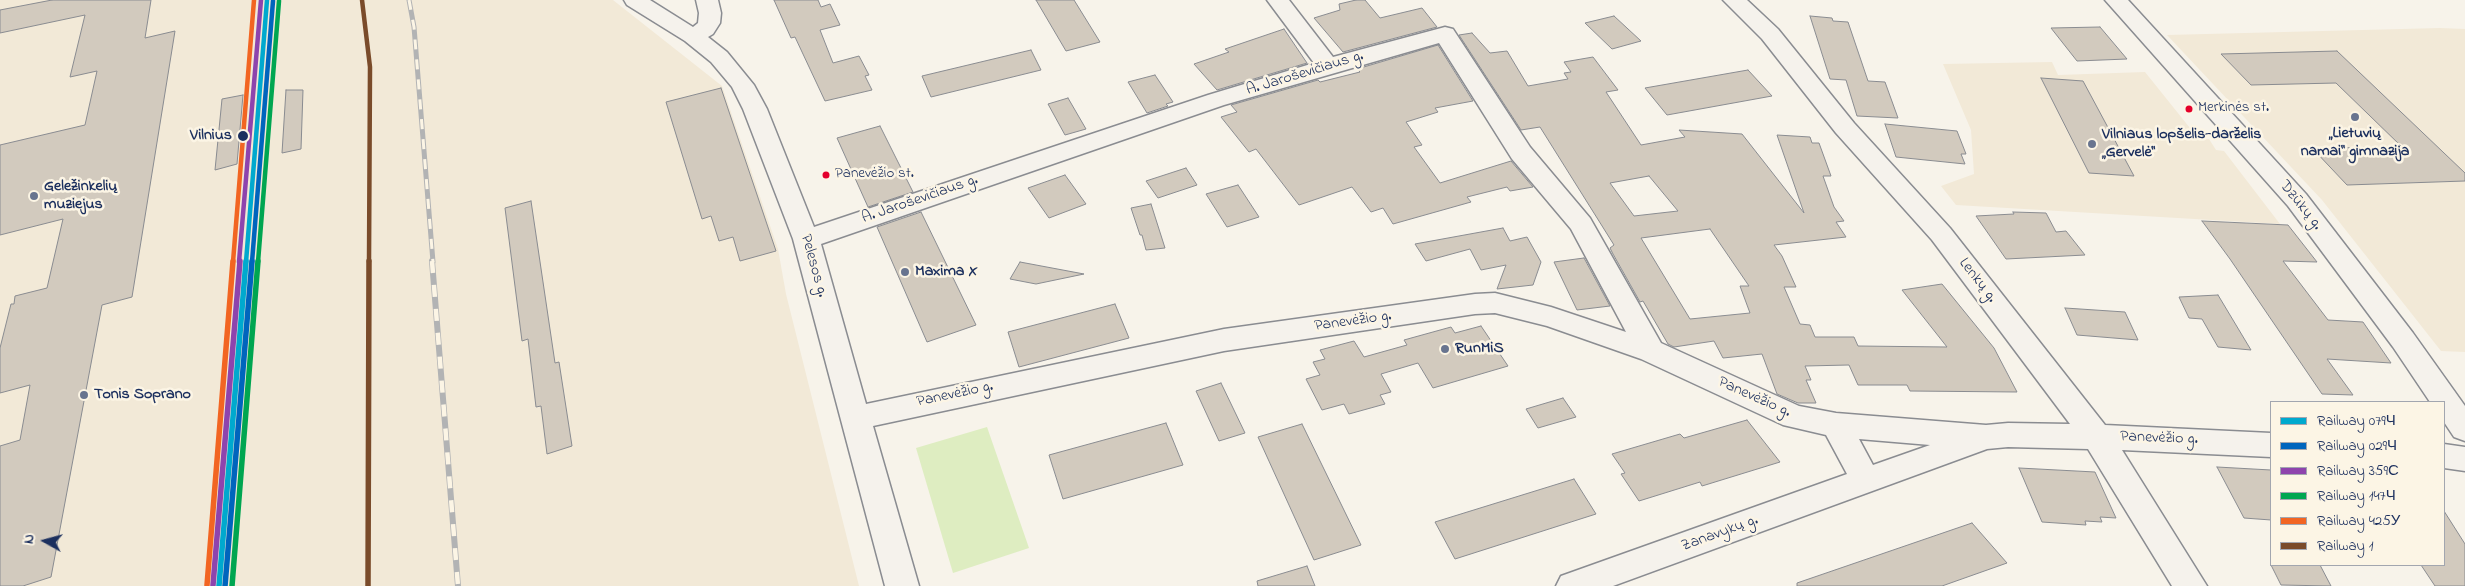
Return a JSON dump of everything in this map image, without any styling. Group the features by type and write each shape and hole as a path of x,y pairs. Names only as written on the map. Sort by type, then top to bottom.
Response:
{"street":[{"name":"Pelesos g.","path":"635,0 693,36 723,60 742,85 755,109 806,239 902,586"},
{"path":"693,36 705,29 709,23 710,13 707,0"},
{"path":"1278,0 1328,66"},
{"name":"Lenkų g.","path":"1734,0 1770,34 1845,128 1941,234 2097,437 2190,586"},
{"name":"Dzūkų g.","path":"2116,0 2297,200 2403,340 2465,428"},
{"name":"A. Jaroševičiaus g.","path":"806,239 1216,100 1328,66 1445,34 1521,153 1581,224 1651,351"},
{"name":"Panevėžio g.","path":"855,418 1169,351 1297,329 1475,304 1495,304 1551,317 1651,351 1794,417 1836,425 1986,437 2008,435 2097,437 2270,445"},
{"path":"1836,425 1866,480"},
{"name":"Panevėžio g.","path":"1866,480 1986,437"},
{"path":"2445,456 2465,459"},
{"name":"Zanavykų g.","path":"1573,586 1866,480"}],"shaded area":[{"path":"0,0 613,0 722,86 778,249 786,294 859,586 0,586"},
{"name":"„Lietuvių namai“ gimnazija","path":"2440,28 2465,29 2465,352 2441,351 2322,200 2167,35"},
{"name":"Vilniaus lopšelis-darželis „Gervelė“","path":"2052,62 2058,75 2145,72 2198,138 2209,139 2216,150 2224,151 2280,224 1956,205 1941,186 1974,174 1971,130 1943,64"}],"green space":[{"path":"987,427 1029,548 953,573 916,448"}],"building":[{"path":"52,0 151,0 145,38 175,31 132,297 102,305 51,577 23,586 0,586 0,446 20,440 30,385 0,393 0,348 11,304 14,304 15,296 47,288 63,219 0,235 0,145 85,125 97,71 70,77 85,15 0,33 0,10"},
{"path":"774,0 818,0 821,7 830,4 840,25 820,30 833,63 859,56 869,75 865,76 872,90 825,101 795,37 791,38"},
{"path":"1036,0 1074,0 1100,42 1066,51"},
{"path":"1365,0 1380,18 1422,8 1437,27 1343,52 1314,18 1340,10 1339,4"},
{"path":"1614,16 1641,41 1612,49 1585,23"},
{"path":"1810,16 1848,22 1868,81 1885,82 1898,118 1857,116 1846,80 1830,79"},
{"path":"2100,27 2127,59 2077,61 2051,28"},
{"path":"1284,29 1307,63 1217,90 1194,64 1229,52 1225,49"},
{"path":"1472,33 1490,53 1507,51 1528,86 1568,79 1564,73 1571,72 1564,62 1593,57 1618,90 1606,92 1641,145 1685,137 1679,130 1742,134 1804,213 1777,135 1810,137 1812,143 1819,143 1831,176 1823,176 1834,207 1844,221 1836,222 1846,237 1774,245 1782,256 1796,287 1784,287 1800,324 1810,325 1815,337 1854,337 1858,346 1947,347 1902,290 1942,284 1994,348 2017,392 1910,391 1907,385 1858,385 1849,365 1805,366 1811,380 1806,380 1816,403 1798,403 1777,394 1762,354 1723,358 1714,341 1674,347 1668,344 1643,301 1640,302 1613,254 1610,248 1614,245 1540,127 1521,130 1459,35","holes":["1649,176 1678,211 1634,216 1610,183","1710,229 1749,286 1740,286 1750,313 1690,319 1641,238"]},
{"path":"1438,45 1473,101 1435,108 1438,112 1406,122 1422,145 1414,147 1440,183 1511,161 1533,187 1510,191 1507,187 1467,197 1471,202 1393,224 1383,208 1371,212 1352,187 1299,205 1256,149 1249,152 1221,117 1237,112 1231,105 1318,80 1320,82 1360,72 1357,69"},
{"path":"1031,50 1041,70 931,97 922,76"},
{"path":"2337,51 2465,173 2465,181 2347,185 2313,149 2401,146 2336,83 2251,85 2221,54"},
{"path":"1748,70 1772,96 1667,115 1645,88"},
{"path":"1155,75 1173,102 1166,104 1168,106 1147,113 1128,82"},
{"path":"2041,78 2083,81 2134,176 2089,173"},
{"path":"721,88 776,251 740,261 733,237 719,241 711,216 702,219 666,102"},
{"path":"286,90 303,90 301,149 282,153"},
{"path":"243,95 237,164 215,170 222,99"},
{"path":"1068,98 1086,129 1065,135 1048,104"},
{"path":"1885,124 1957,131 1966,154 1961,154 1965,164 1896,157"},
{"path":"880,126 913,192 868,207 837,138"},
{"path":"1186,168 1197,185 1158,198 1146,181"},
{"path":"1065,175 1086,204 1049,218 1028,188"},
{"path":"1238,185 1259,217 1227,227 1206,194"},
{"path":"531,201 555,363 559,362 572,446 547,454 541,406 536,407 528,339 522,341 505,208"},
{"path":"1151,204 1165,248 1146,250 1131,208"},
{"path":"921,212 976,325 927,342 877,227"},
{"path":"2013,212 2046,213 2056,232 2066,231 2085,255 2006,259 1976,216 2014,214"},
{"path":"2202,221 2288,225 2317,262 2283,261 2328,320 2363,322 2391,363 2327,359 2353,395 2322,394"},
{"path":"1503,228 1510,241 1527,237 1541,262 1533,285 1497,289 1506,265 1481,270 1470,249 1426,261 1415,244"},
{"path":"1584,258 1610,306 1577,310 1554,262"},
{"path":"1020,262 1084,274 1036,284 1010,279"},
{"path":"2218,295 2251,350 2218,347 2202,319 2189,318 2179,297"},
{"path":"1115,304 1129,338 1019,367 1008,332"},
{"path":"2065,308 2125,312 2138,340 2077,335"},
{"path":"1481,326 1508,366 1433,388 1418,363 1381,374 1391,392 1380,395 1385,404 1349,414 1344,404 1322,410 1306,379 1320,375 1313,362 1325,359 1320,350 1354,341 1364,357 1407,345 1404,340 1451,327 1455,333"},
{"path":"1221,383 1245,433 1219,441 1196,391"},
{"path":"1563,398 1576,417 1538,428 1526,409"},
{"path":"1747,420 1780,462 1702,486 1700,482 1639,501 1621,474 1625,473 1612,454 1680,434 1684,438"},
{"path":"1166,423 1183,465 1063,499 1049,455"},
{"path":"1302,424 1361,545 1314,560 1258,437"},
{"path":"2217,467 2270,470 2270,520 2244,518"},
{"path":"2019,468 2095,472 2116,518 2100,517 2102,522 2085,521 2086,525 2042,522"},
{"path":"1574,479 1596,514 1455,559 1435,522"},
{"path":"2445,513 2465,544 2465,586 2435,586 2422,566 2445,566"},
{"path":"1972,523 2007,563 1942,586 1797,586 1797,583"},
{"path":"1307,566 1315,586 1258,586 1257,581"},
{"path":"2272,566 2321,566 2331,586 2281,585"}],"railway":[{"path":"409,0 414,27 433,262"},
{"path":"432,261 458,586"}],"rail line":[{"name":"425У","path":"207,585 254,0"},
{"name":"359С","path":"213,585 261,0"},
{"name":"079Ч","path":"219,586 267,0"},
{"name":"1","path":"362,0 370,67 368,586"},
{"name":"029Ч","path":"225,586 273,1"},
{"name":"147Ч","path":"232,586 279,1"}],"place":[{"name":"Merkinės st.","path":"2189,109"},
{"name":"„Lietuvių namai“ gimnazija","path":"2355,117"},
{"name":"Vilnius","path":"243,136"},
{"name":"Vilniaus lopšelis-darželis „Gervelė“","path":"2092,144"},
{"name":"Panevėžio st.","path":"826,175"},
{"name":"Geležinkelių muziejus","path":"34,196"},
{"name":"Maxima X","path":"905,272"},
{"name":"RunMiS","path":"1445,349"},
{"name":"Tonis Soprano","path":"84,395"}]}
